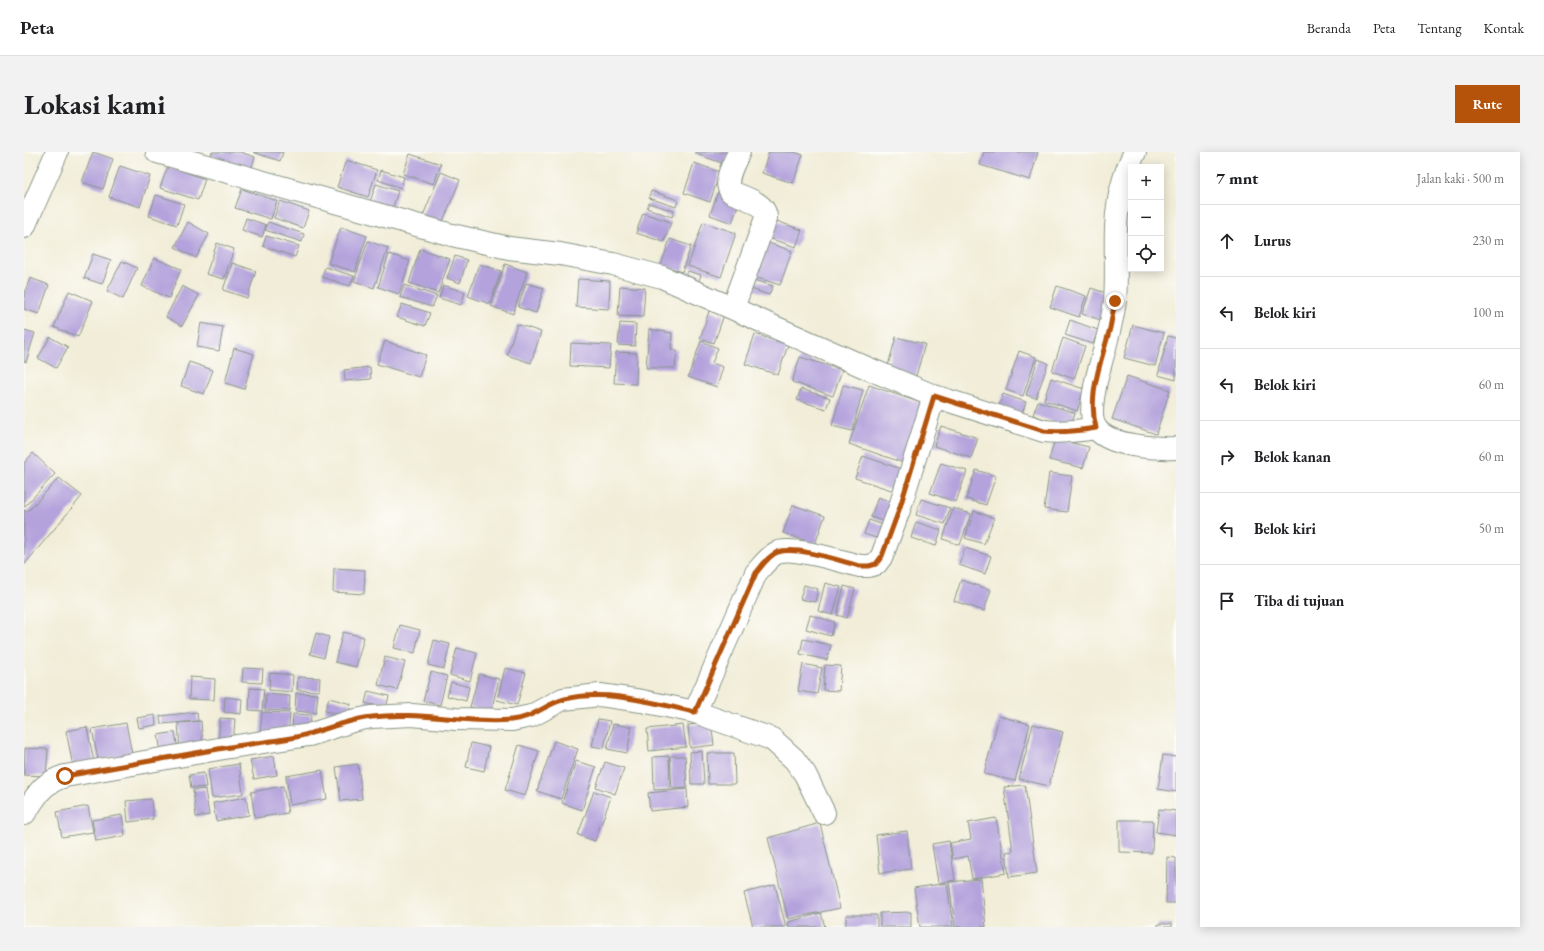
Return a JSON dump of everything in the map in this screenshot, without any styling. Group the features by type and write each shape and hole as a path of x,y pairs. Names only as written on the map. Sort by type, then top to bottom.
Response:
{"street":[{"path":"24,227 58,152"},
{"path":"157,152 452,235 509,248 560,254 613,264 662,277 867,368 934,396 1044,431 1060,433 1076,432 1096,428"},
{"path":"733,308 766,218 766,213 761,206 731,192 729,188 729,177 739,152"},
{"path":"1135,152 1123,184 1118,208 1116,228 1115,301 1096,382 1093,403 1093,420 1096,428 1104,436 1118,442 1139,446 1176,448"},
{"path":"695,712 756,573 769,558 777,552 789,550 860,566 876,564 882,556 899,510 934,396"},
{"path":"24,814 46,784 65,776 224,748 309,735 352,721 371,717 412,715 456,719 512,720 531,716 563,699 600,695 642,701 695,712 772,739 794,759 805,774 824,813"}],"building":[{"path":"93,152 113,159 103,189 82,182"},
{"path":"212,152 240,152 255,157 251,170 211,156"},
{"path":"253,152 283,152 280,161"},
{"path":"696,152 729,152 725,164 696,154"},
{"path":"769,152 794,152 803,155 793,183 762,173"},
{"path":"984,152 1038,152 1030,180 980,165"},
{"path":"410,154 441,164 434,184 403,174"},
{"path":"346,160 377,170 368,197 337,187"},
{"path":"694,163 720,172 710,202 684,193"},
{"path":"120,166 150,176 140,207 109,197"},
{"path":"168,166 205,179 198,200 160,188"},
{"path":"381,170 404,177 401,188 378,180"},
{"path":"441,172 460,180 441,226 422,218"},
{"path":"376,184 398,191 391,213 369,205"},
{"path":"242,189 277,201 271,219 235,208"},
{"path":"651,191 678,200 676,207 649,198"},
{"path":"718,192 740,199 732,223 710,215"},
{"path":"156,195 184,204 177,225 149,216"},
{"path":"280,201 309,211 303,228 274,218"},
{"path":"649,203 674,211 672,217 647,208"},
{"path":"643,213 671,222 664,242 636,233"},
{"path":"246,218 266,225 262,237 242,230"},
{"path":"768,218 802,230 796,247 762,236"},
{"path":"188,222 209,234 196,258 175,247"},
{"path":"268,222 304,234 302,242 265,230"},
{"path":"703,222 736,233 721,277 688,266"},
{"path":"341,227 367,236 355,272 328,263"},
{"path":"266,236 299,246 295,257 263,246"},
{"path":"670,239 691,246 682,272 661,265"},
{"path":"760,240 792,251 780,285 748,275"},
{"path":"368,241 388,248 374,288 354,281"},
{"path":"217,243 234,249 224,279 206,274"},
{"path":"420,249 450,259 438,293 409,283"},
{"path":"93,254 111,260 102,284 84,278"},
{"path":"389,254 410,261 399,294 378,287"},
{"path":"455,256 467,260 460,283 447,278"},
{"path":"154,258 181,269 169,298 142,286"},
{"path":"122,261 137,268 123,299 107,291"},
{"path":"232,263 256,271 247,298 223,290"},
{"path":"479,264 501,271 490,304 468,296"},
{"path":"505,264 527,272 513,314 491,306"},
{"path":"325,267 354,276 350,286 322,277"},
{"path":"688,271 701,275 698,283 686,279"},
{"path":"30,278 49,285 39,314 24,309 24,295"},
{"path":"748,278 773,286 769,295 745,287"},
{"path":"578,279 610,281 609,309 576,307"},
{"path":"526,283 544,288 536,313 518,307"},
{"path":"404,285 437,296 432,307 400,297"},
{"path":"443,285 465,292 461,305 439,298"},
{"path":"182,286 199,295 182,326 166,317"},
{"path":"620,286 645,288 643,317 618,316"},
{"path":"1057,286 1086,296 1079,317 1050,307"},
{"path":"1091,288 1112,295 1104,321 1082,314"},
{"path":"69,291 93,301 78,337 54,327"},
{"path":"402,304 430,313 425,326 397,317"},
{"path":"709,311 724,315 714,343 700,339"},
{"path":"1070,320 1098,330 1093,344 1065,335"},
{"path":"201,323 223,327 219,351 197,347"},
{"path":"620,323 636,324 635,346 618,345"},
{"path":"517,324 541,332 531,363 507,355"},
{"path":"1133,325 1164,333 1155,366 1124,358"},
{"path":"649,329 672,333 671,349 677,350 675,368 646,368"},
{"path":"24,330 35,333 26,362 24,361"},
{"path":"755,334 788,345 778,375 745,364"},
{"path":"1168,336 1176,338 1176,380 1158,375"},
{"path":"50,337 68,347 56,368 38,358"},
{"path":"896,337 925,344 916,376 887,369"},
{"path":"1063,338 1085,346 1074,379 1052,371"},
{"path":"385,341 426,355 419,377 377,364"},
{"path":"701,341 718,348 712,363 723,367 717,387 688,377"},
{"path":"571,343 611,345 609,368 570,366"},
{"path":"234,348 254,354 244,389 225,383"},
{"path":"1019,351 1036,357 1023,396 1006,390"},
{"path":"616,352 637,353 636,384 614,383"},
{"path":"800,357 842,370 833,396 792,382"},
{"path":"1038,359 1048,363 1036,398 1026,395"},
{"path":"189,362 213,370 204,394 181,386"},
{"path":"370,367 371,379 345,381 344,370"},
{"path":"1127,376 1170,390 1156,434 1112,419"},
{"path":"1051,378 1084,389 1077,411 1044,400"},
{"path":"843,385 863,390 852,431 832,426"},
{"path":"869,385 927,405 907,464 849,444"},
{"path":"801,389 830,398 826,409 797,400"},
{"path":"1003,394 1026,402 1022,414 999,406"},
{"path":"1038,401 1075,413 1070,428 1033,415"},
{"path":"941,426 978,438 971,458 934,446"},
{"path":"1055,439 1089,447 1083,468 1049,460"},
{"path":"33,453 55,474 24,507 24,463"},
{"path":"863,456 907,471 900,493 855,478"},
{"path":"941,463 967,471 956,502 930,493"},
{"path":"976,470 996,476 986,505 966,499"},
{"path":"1049,473 1072,476 1067,512 1044,509"},
{"path":"59,478 82,496 24,565 24,510 27,512"},
{"path":"878,497 897,504 891,524 871,517"},
{"path":"921,499 950,508 945,524 916,515"},
{"path":"793,505 825,516 815,544 783,533"},
{"path":"953,508 971,514 960,545 943,539"},
{"path":"974,511 994,518 984,544 965,538"},
{"path":"869,520 889,527 885,541 864,534"},
{"path":"916,522 941,530 936,546 911,538"},
{"path":"965,548 991,556 985,574 959,565"},
{"path":"334,568 365,570 364,594 333,592"},
{"path":"961,580 991,590 984,611 954,601"},
{"path":"825,583 841,587 833,615 818,611"},
{"path":"804,585 818,589 815,602 800,599"},
{"path":"844,586 855,589 847,618 837,615"},
{"path":"810,615 835,622 831,636 806,629"},
{"path":"400,625 420,630 415,653 394,648"},
{"path":"343,632 364,637 356,667 335,662"},
{"path":"316,633 329,637 324,658 310,654"},
{"path":"803,639 831,645 827,660 800,654"},
{"path":"434,640 450,644 444,669 428,665"},
{"path":"457,648 477,653 470,681 450,675"},
{"path":"385,657 405,662 397,690 378,685"},
{"path":"803,664 822,668 817,694 798,691"},
{"path":"825,665 841,666 839,691 823,690"},
{"path":"243,668 263,669 262,683 242,682"},
{"path":"505,668 526,673 517,705 497,700"},
{"path":"431,672 447,676 440,705 423,701"},
{"path":"270,673 293,675 292,692 269,690"},
{"path":"479,674 499,679 491,712 470,707"},
{"path":"190,677 215,679 214,700 189,699"},
{"path":"298,677 320,678 319,691 297,690"},
{"path":"451,682 469,687 466,701 447,696"},
{"path":"250,688 264,689 262,711 249,710"},
{"path":"368,691 389,696 386,708 365,703"},
{"path":"296,693 318,694 316,713 295,711"},
{"path":"266,694 290,696 289,711 265,710"},
{"path":"225,697 242,699 241,714 224,712"},
{"path":"329,698 351,704 348,717 325,711"},
{"path":"197,712 198,721 161,724 160,716"},
{"path":"262,712 290,713 288,737 260,736"},
{"path":"293,714 311,715 310,730 292,729"},
{"path":"155,715 156,725 139,728 137,718"},
{"path":"999,716 1030,724 1015,781 984,774"},
{"path":"220,718 235,719 233,744 218,743"},
{"path":"598,719 610,721 604,748 592,746"},
{"path":"201,721 203,747 180,749 178,723"},
{"path":"126,723 132,754 98,760 92,729"},
{"path":"711,723 714,745 690,748 688,725"},
{"path":"613,724 632,727 627,753 607,749"},
{"path":"1033,724 1063,732 1049,786 1019,779"},
{"path":"683,725 686,747 649,751 647,729"},
{"path":"87,727 94,762 73,766 66,731"},
{"path":"175,732 178,749 161,752 158,735"},
{"path":"554,741 578,749 561,799 537,791"},
{"path":"471,743 489,747 484,771 466,767"},
{"path":"519,745 539,751 525,796 505,790"},
{"path":"25,748 48,749 46,776 24,775"},
{"path":"702,751 704,784 691,784 690,752"},
{"path":"707,753 734,753 735,784 708,784"},
{"path":"1163,755 1176,757 1176,792 1158,789"},
{"path":"274,756 277,775 254,779 250,760"},
{"path":"669,756 670,789 654,790 653,757"},
{"path":"670,756 685,756 687,788 672,789"},
{"path":"576,761 596,767 582,810 562,803"},
{"path":"605,762 624,768 615,794 596,787"},
{"path":"239,764 243,794 212,798 208,769"},
{"path":"358,764 362,799 341,801 336,767"},
{"path":"322,770 327,799 290,805 286,776"},
{"path":"204,773 206,787 191,788 189,775"},
{"path":"1025,785 1037,873 1009,877 1006,852 1013,851 1004,787"},
{"path":"283,786 288,813 255,818 251,792"},
{"path":"205,789 209,815 196,817 193,790"},
{"path":"687,789 688,807 650,811 648,793"},
{"path":"594,791 611,797 595,841 578,835"},
{"path":"246,797 249,815 216,821 213,803"},
{"path":"151,799 153,819 128,822 126,801"},
{"path":"88,806 93,832 62,837 57,812"},
{"path":"1159,809 1176,811 1176,835 1156,832"},
{"path":"122,815 125,836 96,841 92,820"},
{"path":"996,818 1006,873 972,879 968,856 953,859 950,843 971,839 968,823"},
{"path":"1119,820 1153,820 1152,853 1119,852"},
{"path":"820,823 840,908 788,919 768,838"},
{"path":"907,831 911,869 880,873 876,835"},
{"path":"949,841 955,880 938,883 932,844"},
{"path":"1167,857 1176,858 1176,903 1166,903"},
{"path":"981,879 986,927 955,927 949,882"},
{"path":"947,883 953,927 920,927 914,888"},
{"path":"775,885 786,927 753,927 744,893"},
{"path":"911,912 911,927 880,927 880,913"},
{"path":"821,913 825,927 789,927 788,922"},
{"path":"846,915 877,915 877,927 846,927"},
{"path":"1158,924 1172,924 1172,927 1158,927"}],"route":[{"path":"65,776 224,748 289,739 309,735 352,721 371,717 412,715 456,719 512,720 531,716 563,699 600,695 642,701 695,712 756,573 769,558 777,552 789,550 860,566 876,564 882,556 899,510 934,396 1044,431 1060,433 1076,432 1096,428 1093,420 1093,403 1096,382 1115,301"}]}
